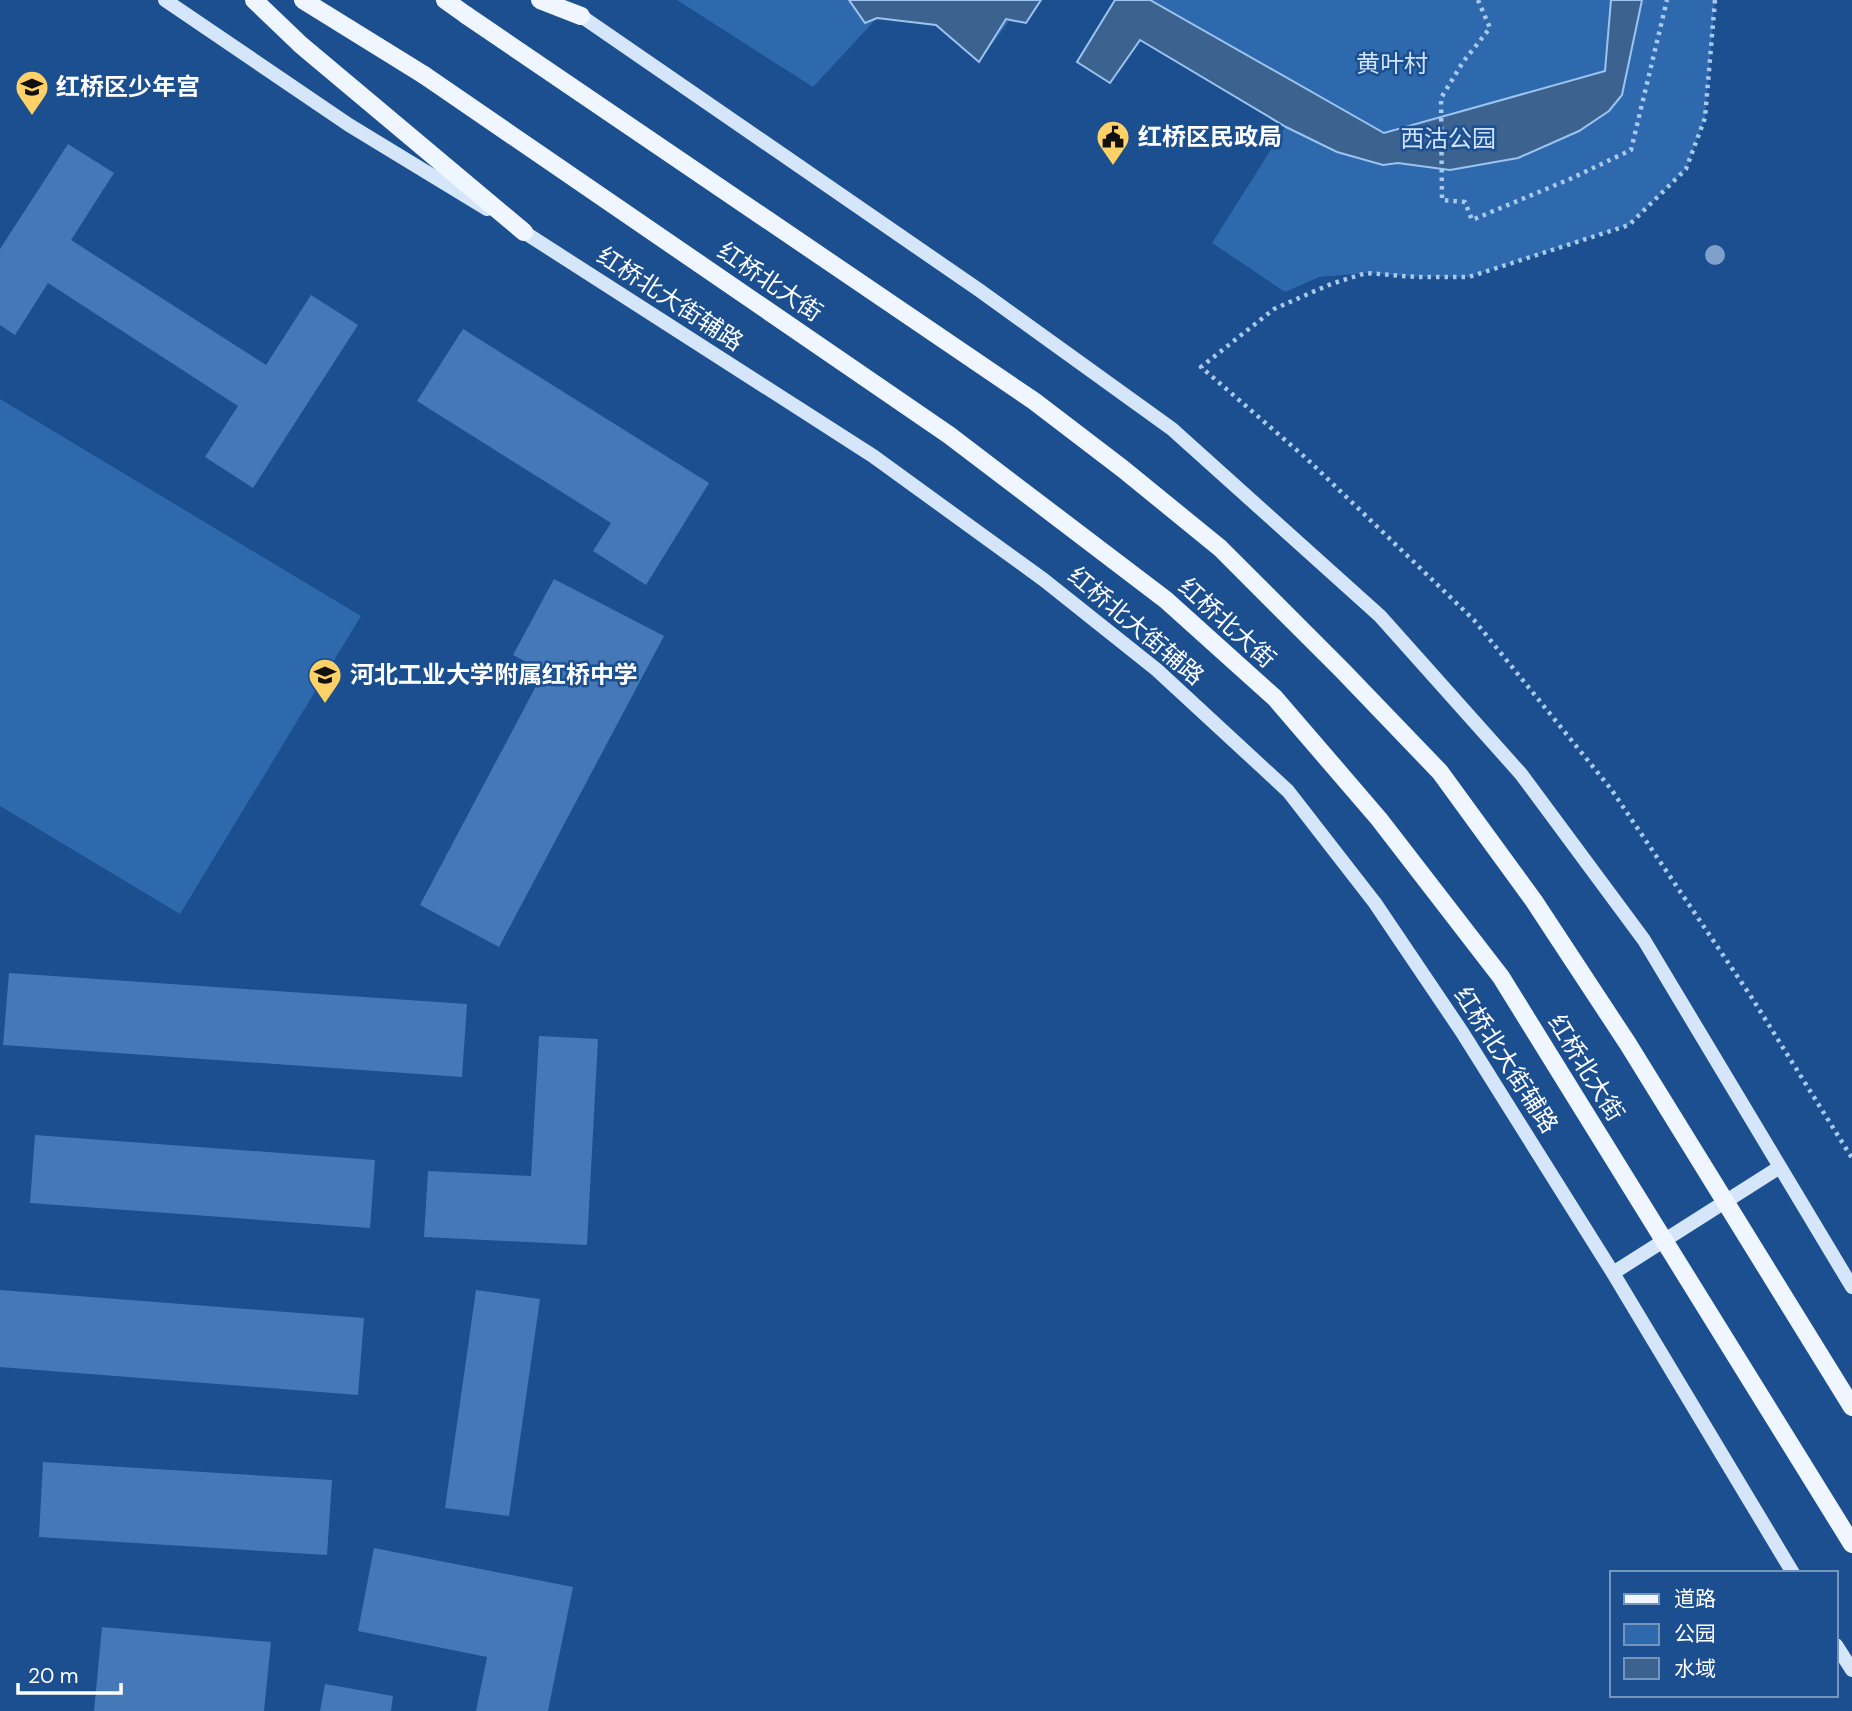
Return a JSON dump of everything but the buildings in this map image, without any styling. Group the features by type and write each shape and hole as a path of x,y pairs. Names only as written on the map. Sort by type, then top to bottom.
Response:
{"main road":[{"name":"红桥北大街辅路","path":"165,0 349,125 524,232 873,456 1034,572 1157,670 1288,791 1375,903 1455,1021 1613,1273 1792,1571"},
{"path":"254,0 301,45 524,232"},
{"name":"红桥北大街","path":"303,0 424,75 949,435 1166,600 1275,698 1379,819 1501,977 1852,1544"},
{"name":"红桥北大街","path":"445,0 1034,401 1220,548 1440,772 1534,901 1628,1044 1852,1407"},
{"path":"540,0 581,16"},
{"path":"556,0 979,290 1172,429 1380,616 1521,774 1644,940 1852,1287"},
{"path":"1613,1273 1780,1167"},
{"path":"1838,1647 1852,1670"}],"path":[{"path":"1478,0 1490,28 1463,62 1441,98 1442,200 1465,202 1472,220 1631,150 1667,0"},
{"path":"1715,0 1705,118 1686,169 1629,225 1469,277 1366,273 1331,284 1274,309 1201,367 1307,459 1474,620 1611,789 1752,998 1852,1158"}],"green space":[{"path":"677,0 1041,0 1026,23 1009,21 979,62 936,25 877,18 813,87"},
{"name":"西沽公园","path":"1115,0 1715,0 1705,118 1686,169 1629,225 1469,277 1366,273 1319,277 1285,292 1212,243 1285,127 1140,40 1110,83 1077,63"},
{"path":"0,399 361,616 180,914 0,806"}],"water":[{"path":"849,0 1041,0 1026,23 1006,19 979,62 936,25 877,18 865,23"},
{"path":"1115,0 1150,0 1384,133 1605,71 1611,0 1642,0 1622,95 1609,111 1579,131 1518,158 1450,170 1398,163 1383,165 1337,152 1286,127 1140,40 1110,83 1077,62"}],"place":[{"name":"红桥区少年宫","path":"32,117"},
{"name":"红桥区民政局","path":"1113,167"},
{"name":"河北工业大学附属红桥中学","path":"325,705"}],"park label":[{"name":"黄叶村","path":"1392,64"}]}
